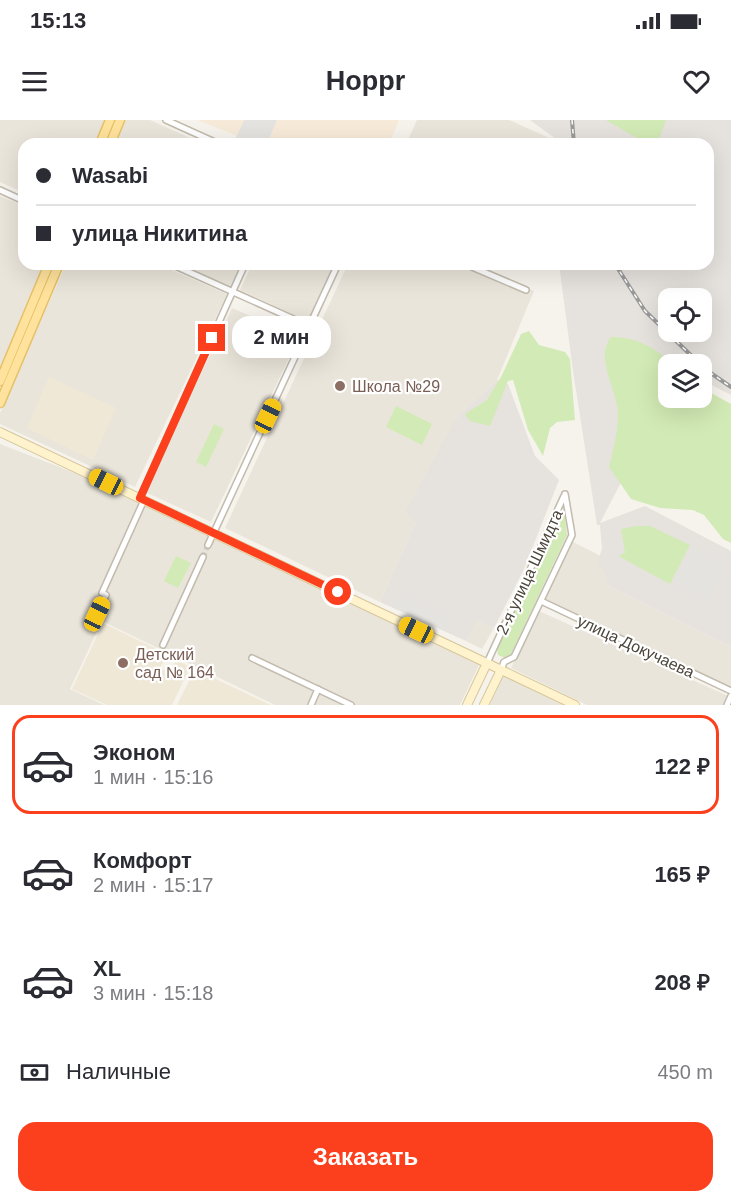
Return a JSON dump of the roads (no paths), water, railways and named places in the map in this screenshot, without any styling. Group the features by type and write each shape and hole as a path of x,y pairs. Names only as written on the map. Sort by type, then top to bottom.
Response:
{"main road":[{"path":"102,138 110,120"},
{"path":"112,138 120,120"},
{"path":"0,381 46,270"},
{"path":"0,403 56,270"}],"street":[{"path":"166,120 206,138"},
{"path":"0,190 18,198"},
{"path":"184,270 309,326"},
{"path":"97,614 106,595 102,593 242,270"},
{"path":"208,545 335,270"},
{"path":"479,270 526,290"},
{"path":"0,432 575,705"},
{"name":"2-я улица Шмидта","path":"487,663 565,494 572,535 514,657 504,662 501,670"},
{"path":"162,645 203,557"},
{"name":"улица Докучаева","path":"541,601 731,691"},
{"path":"252,658 351,705"},
{"path":"468,705 487,663"},
{"path":"484,705 501,670"},
{"path":"311,705 318,689"},
{"path":"727,705 731,696"}],"tunnel":[{"path":"203,557 208,545"}],"railway":[{"path":"572,120 574,138"},
{"path":"619,270 645,311 690,354"},
{"path":"712,374 731,387"}],"place":[{"name":"Школа №29","path":"340,386"},
{"name":"Детский сад № 164","path":"123,663"}]}
